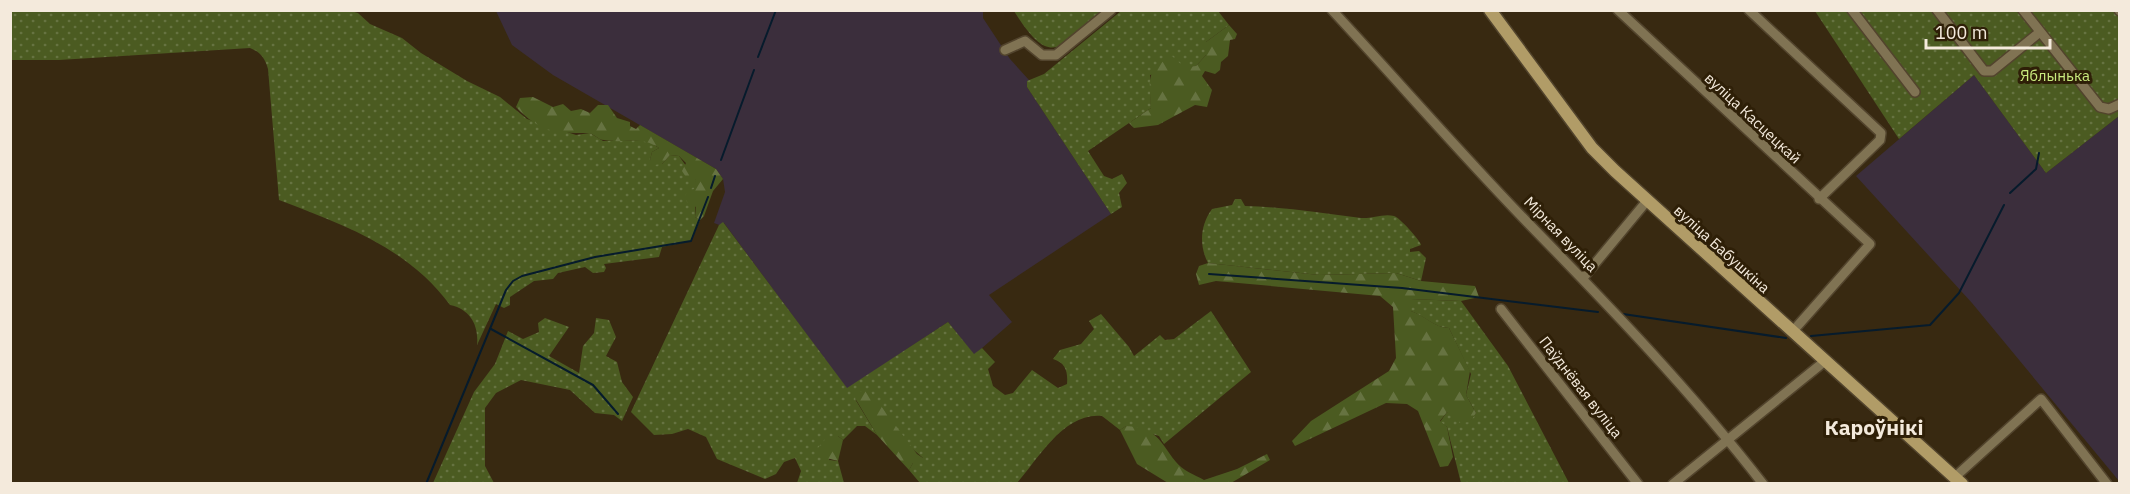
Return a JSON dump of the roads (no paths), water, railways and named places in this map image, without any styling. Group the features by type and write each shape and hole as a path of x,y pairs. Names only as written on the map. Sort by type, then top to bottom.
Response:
{"street":[{"path":"1005,50 1025,41 1041,55 1056,55 1111,10"},
{"name":"Мірная вуліца","path":"1332,10 1528,224 1584,278 1728,439 1763,483"},
{"name":"вуліца Бабушкіна","path":"1490,10 1592,148 1646,202 1959,480"},
{"name":"вуліца Касцецкай","path":"1618,10 1870,244 1793,331"},
{"path":"1749,10 1881,133 1880,140 1819,199"},
{"path":"1937,10 1984,71 1992,71 2040,32"},
{"path":"2023,10 2100,107 2109,109 2120,104"},
{"path":"1854,11 1915,92"},
{"path":"1584,278 1646,202"},
{"name":"Паўднёвая вуліца","path":"1501,309 1638,483"},
{"path":"1673,483 1824,361"},
{"path":"1959,480 2041,399 2107,483"}],"waterway":[{"path":"758,57 776,10"},
{"path":"721,160 754,70"},
{"path":"2010,193 2036,169 2039,153"},
{"path":"711,188 715,176"},
{"path":"426,484 506,290 513,281 522,276 595,257 691,241 708,197"},
{"path":"1811,336 1930,325 1959,293 2004,205"},
{"path":"1209,274 1402,288 1598,312"},
{"path":"1623,314 1786,338"},
{"path":"491,329 593,385 618,414"}],"district":[{"name":"Кароўнікі","path":"1874,427"}],"park label":[{"name":"Яблынька","path":"2055,75"}]}
